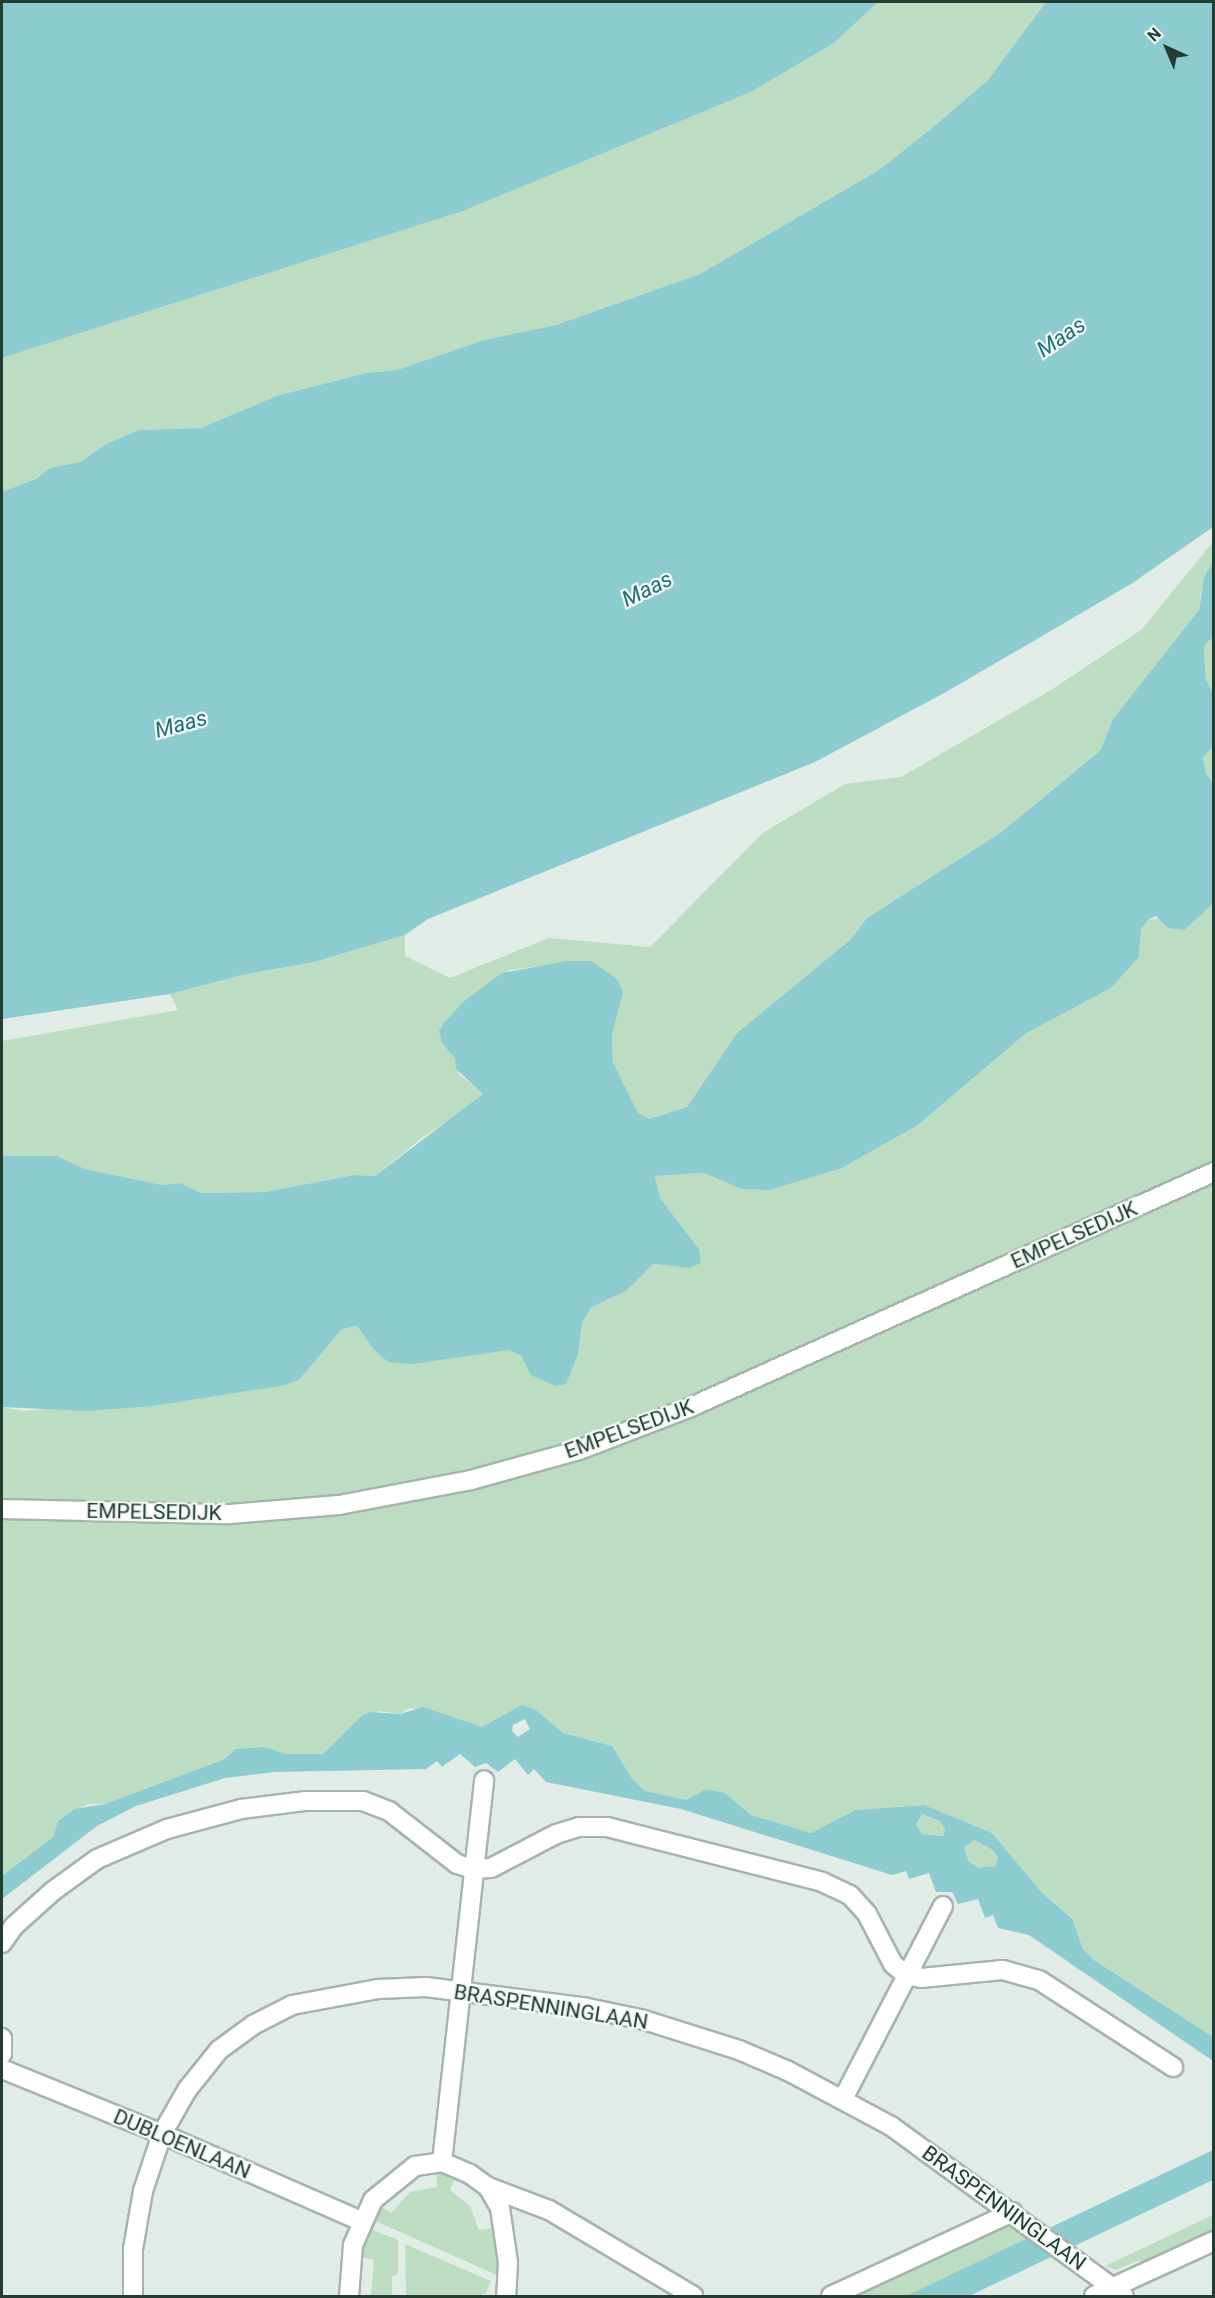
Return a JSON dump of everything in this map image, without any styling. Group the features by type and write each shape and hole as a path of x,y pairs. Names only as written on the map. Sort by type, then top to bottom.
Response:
{"street":[{"name":"EMPELSEDIJK","path":"2,1509 230,1514 406,1495 504,1471 579,1450 691,1407 1214,1172"},
{"path":"442,2162 458,1991 484,1780"},
{"path":"2,1943 14,1926 53,1891 97,1859 166,1829 241,1809 305,1801 363,1801 389,1810 457,1864 472,1869 491,1868 556,1834 579,1827 607,1827 822,1882 850,1895 867,1914 893,1964 906,1975 921,1978 1003,1970 1039,1980 1173,2067"},
{"path":"844,2097 944,1906"},
{"name":"BRASPENNINGLAAN","path":"133,2296 133,2248 143,2191 162,2134 187,2090 219,2050 252,2025 292,2005 378,1989 458,1991 644,2020 739,2050 844,2097 891,2126 1019,2217 1118,2292"},
{"path":"2,2038 2,2054"},
{"name":"DUBLOENLAAN","path":"2,2069 162,2134 361,2221"},
{"path":"349,2296 353,2245 361,2221 373,2200 393,2180 415,2166 442,2162 470,2174 488,2187 549,2210 692,2296"},
{"path":"488,2187 500,2208 504,2230 506,2296"},
{"path":"831,2296 1019,2217"},
{"path":"1094,2296 1118,2292 1214,2241"}],"green space":[{"path":"878,2 1046,2 988,80 879,170 700,274 556,325 484,340 397,370 366,373 276,396 201,428 139,430 106,444 80,462 50,468 36,479 2,492 2,358 463,211 751,92 834,43"},
{"path":"1213,542 1213,562 1201,592 1199,610 1113,719 1100,751 1000,833 867,918 850,940 737,1033 687,1107 648,1119 638,1113 613,1062 612,1035 623,993 533,967 510,970 464,1001 442,1043 455,1059 459,1074 484,1094 478,1102 423,1137 375,1176 354,1175 265,1192 201,1193 180,1183 162,1185 85,1169 57,1156 2,1156 2,1041 178,1010 170,994 242,975 316,962 405,935 405,956 450,978 549,938 650,947 764,832 845,784 901,777 1051,690 1141,630"},
{"path":"1213,637 1213,693 1206,680 1204,653 1205,645"},
{"path":"1213,746 1213,783 1206,773 1203,758"},
{"path":"1213,904 1213,1164 640,1421 495,1467 347,1497 226,1506 2,1503 2,1407 24,1411 285,1385 299,1380 342,1329 357,1326 374,1350 388,1362 509,1350 521,1356 532,1375 578,1354 582,1323 592,1307 626,1291 653,1264 689,1268 699,1249 660,1198 655,1176 704,1173 741,1189 842,1168 918,1125 1025,1034 1111,988 1139,957 1141,929 1148,920 1205,912"},
{"path":"1213,1176 1213,2037 1094,1960 1083,1949 1072,1917 1043,1894 992,1833 923,1805 855,1810 811,1833 751,1815 725,1793 706,1789 686,1800 644,1791 631,1779 611,1746 563,1733 536,1710 482,1727 410,1708 400,1714 380,1711 360,1717 323,1754 286,1754 264,1747 235,1749 225,1759 105,1804 88,1804 58,1821 53,1837 2,1876 2,1518 232,1521 531,1469"},
{"path":"922,1814 940,1821 945,1830 943,1836 922,1834 916,1826"},
{"path":"974,1840 993,1850 998,1858 995,1866 979,1869 969,1862 964,1848"},
{"path":"437,2173 456,2177 450,2190 470,2206 479,2230 495,2228 499,2276 371,2219 379,2205 391,2213 410,2192 437,2187"},
{"path":"1213,2215 1213,2230 1141,2264 1140,2260 1116,2270 1105,2266"},
{"path":"1009,2224 1030,2239 906,2296 847,2296"},
{"path":"368,2228 398,2240 398,2275 392,2276 392,2296 371,2296 374,2260 360,2257"},
{"path":"405,2244 491,2281 486,2293 479,2296 406,2296"}],"water":[{"path":"2,2 878,2 834,43 751,92 463,211 2,358"},
{"name":"Maas","path":"1046,2 1213,2 1213,527 1131,584 946,692 815,762 428,919 405,935 315,962 242,975 170,994 2,1019 2,492 36,479 50,468 80,462 106,444 139,430 201,428 276,396 366,373 397,370 484,340 556,325 700,274 879,170 988,80"},
{"path":"1213,562 1213,637 1205,645 1204,653 1206,680 1213,693 1213,746 1203,758 1206,773 1213,783 1213,904 1184,930 1168,928 1156,916 1148,920 1141,929 1139,957 1111,988 1025,1034 918,1125 842,1168 769,1190 741,1189 704,1173 655,1176 660,1198 699,1249 701,1263 689,1268 653,1264 626,1291 592,1307 582,1323 578,1354 566,1384 555,1386 531,1375 521,1356 509,1350 413,1364 388,1362 374,1350 357,1326 342,1329 299,1380 285,1385 153,1406 88,1411 2,1407 2,1156 57,1156 85,1169 162,1185 180,1183 201,1193 265,1192 354,1175 375,1176 483,1094 456,1069 455,1059 442,1043 439,1031 443,1024 464,1001 502,973 567,961 591,961 617,979 623,993 612,1035 613,1062 638,1113 649,1119 687,1107 737,1033 850,940 867,918 1000,833 1100,751 1113,719 1199,610 1204,578"},
{"path":"522,1705 536,1710 563,1733 612,1746 632,1779 645,1791 686,1800 706,1789 725,1793 751,1815 811,1833 855,1810 924,1805 992,1833 1043,1894 1072,1918 1083,1949 1094,1960 1213,2037 1213,2061 1029,1935 998,1928 993,1915 985,1918 978,1899 958,1904 952,1892 936,1892 929,1873 909,1879 906,1871 892,1875 681,1809 546,1782 534,1769 528,1775 515,1759 498,1772 486,1763 475,1767 460,1754 442,1767 437,1761 426,1769 274,1772 225,1778 136,1806 97,1826 2,1899 2,1876 53,1837 58,1821 75,1809 105,1804 225,1759 235,1749 264,1747 286,1754 323,1754 360,1717 370,1712 400,1714 423,1707 482,1727","holes":["525,1719 530,1729 518,1737 512,1731 513,1725","922,1814 940,1821 945,1830 943,1836 922,1834 916,1825","974,1840 993,1850 998,1858 995,1866 979,1868 969,1862 964,1848"]},
{"path":"1213,2150 1213,2180 969,2296 906,2296"}]}
